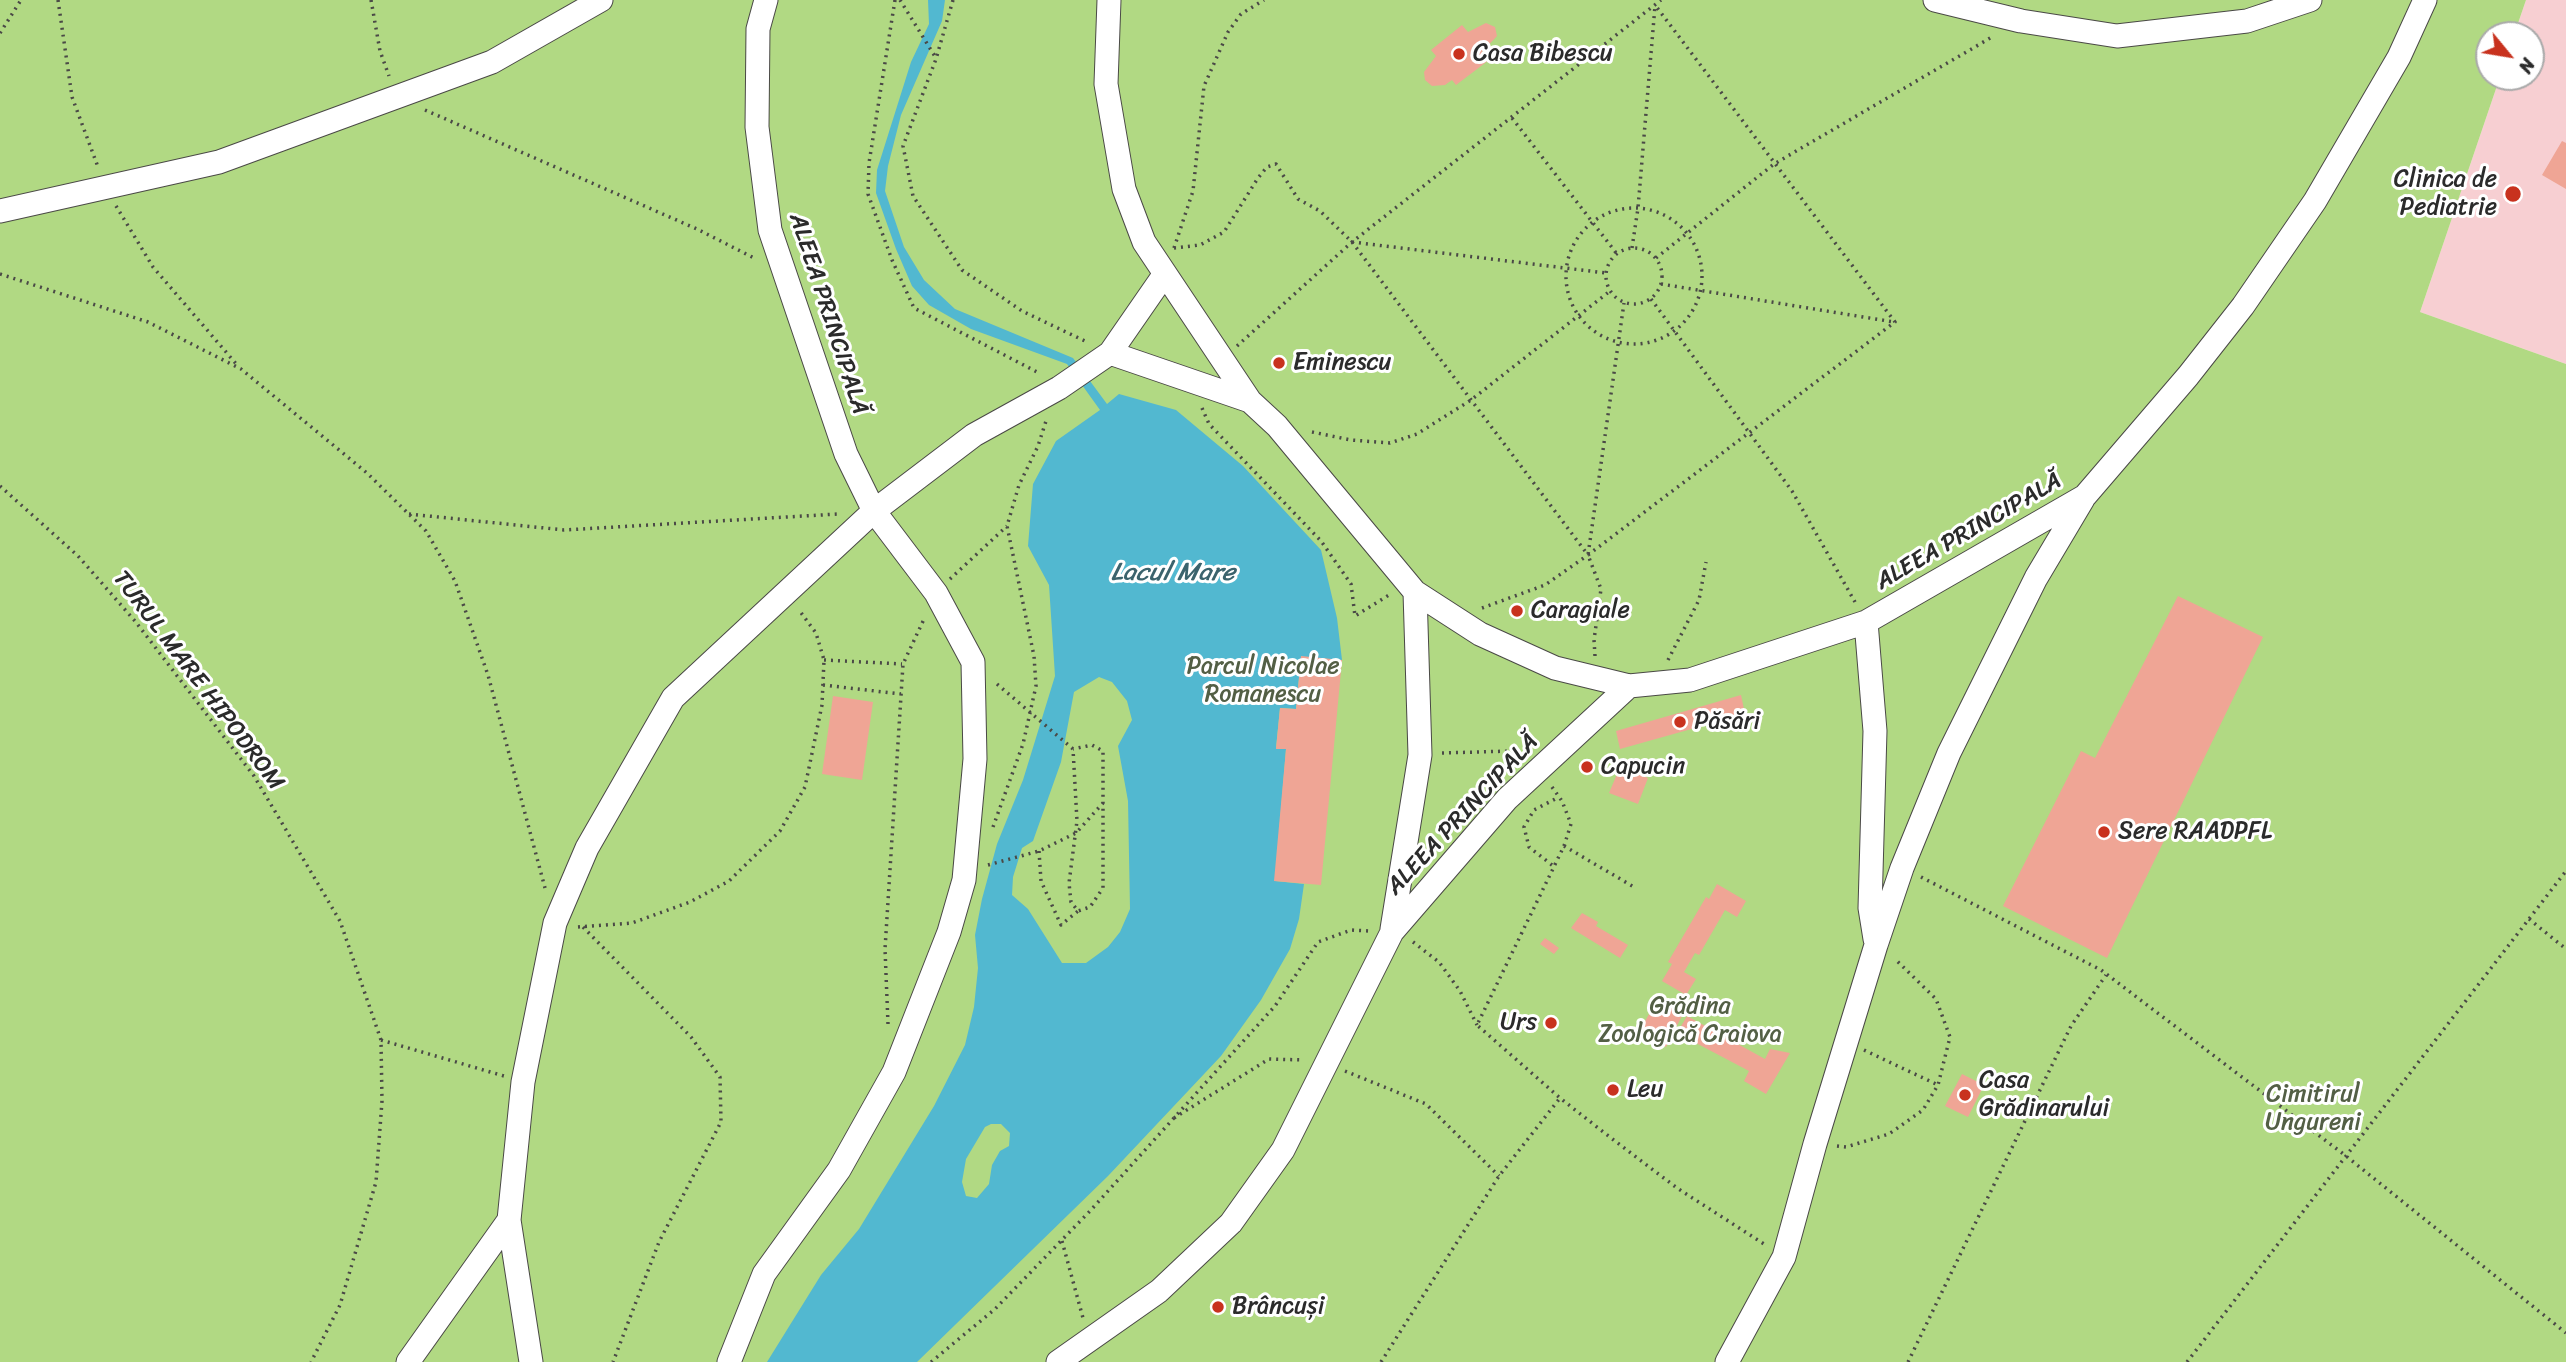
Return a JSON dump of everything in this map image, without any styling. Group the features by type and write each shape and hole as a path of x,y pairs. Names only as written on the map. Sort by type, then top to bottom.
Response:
{"street":[{"path":"0,211 219,162 492,62 601,0"},
{"name":"ALEEA PRINCIPALĂ","path":"766,0 758,29 757,127 770,230 783,274 846,454 874,511 936,593 973,662"},
{"path":"1110,0 1107,84 1124,190 1144,242 1250,401 1277,426 1412,587 1480,634 1555,668 1597,676 1629,686"},
{"path":"1934,0 2021,20 2117,36 2247,21 2310,0"},
{"name":"ALEEA PRINCIPALĂ","path":"1058,1362 1159,1291 1231,1223 1283,1150 1392,932 1442,870 1538,768 1629,686 1690,680 1866,621 2085,496 2196,366 2243,306 2308,212 2399,57 2425,0"},
{"path":"531,1362 509,1220 523,1082 555,923 587,848 673,698 874,511 974,435 1059,388 1110,353 1164,275"},
{"path":"1110,353 1250,401"},
{"path":"1727,1362 1784,1257 1815,1144 1902,868 1955,740 2036,578 2085,496"},
{"name":"ALEEA PRINCIPALĂ","path":"1392,932 1420,755 1412,587"},
{"path":"1866,621 1875,731 1870,908 1876,945"},
{"path":"729,1362 764,1274 839,1170 894,1072 970,874 975,759 973,662"},
{"path":"408,1362 509,1220"}],"path":[{"path":"0,33 21,0"},
{"path":"371,0 380,51 398,97 685,223 783,274"},
{"path":"895,0 869,163 868,194 892,260 914,308 1029,366 1059,388 1038,446 1019,485 1007,526 1034,656 1036,686 1023,744 991,831"},
{"path":"900,0 936,59"},
{"path":"953,0 936,59 903,146 913,197 961,270 1021,311 1110,353"},
{"path":"1164,275 1193,191 1204,86 1228,32 1241,14 1264,0"},
{"path":"1223,359 1352,242 1661,0"},
{"path":"1655,5 1895,322"},
{"path":"1632,248 1638,208 1655,5"},
{"path":"1656,258 1774,164 2021,20"},
{"path":"1512,118 1617,254"},
{"path":"1174,248 1200,245 1224,232 1258,178 1267,167 1276,164 1298,199 1320,211 1352,242 1588,555 1601,589 1594,640 1597,676"},
{"path":"1638,208 1662,214 1688,234 1699,255 1701,290 1692,312 1675,330 1661,339 1643,344 1618,343 1593,331 1578,316 1566,288 1566,268 1570,251 1580,234 1592,222 1610,212 1638,208"},
{"path":"1352,242 1605,273"},
{"path":"1632,248 1641,248 1656,258 1661,266 1661,284 1651,299 1643,303 1624,303 1610,291 1605,273 1617,254 1632,248"},
{"path":"0,274 148,322 241,369 367,473 426,531 455,581 488,675 555,923 583,927 632,923 690,902 729,881 780,831 806,787 823,685 824,660 816,633 786,594"},
{"path":"1661,284 1895,322"},
{"path":"1277,426 1351,440 1390,443 1417,434 1471,400 1610,291"},
{"path":"1651,299 1751,431 1792,491 1866,621"},
{"path":"1588,555 1624,303"},
{"path":"1457,620 1502,599 1545,585 1895,322"},
{"path":"1189,381 1209,424 1321,541 1351,584 1355,616 1412,587"},
{"name":"TURUL MARE HIPODROM","path":"0,485 94,575 135,621 254,776 340,921 381,1040 382,1101 376,1182 340,1306 311,1362"},
{"path":"409,514 564,530 874,511"},
{"path":"889,1031 885,949 903,664 936,593 1007,526"},
{"path":"1655,683 1699,600 1706,562"},
{"path":"824,660 903,664"},
{"path":"973,662 1073,749 1076,833 1069,883 1071,902 1078,911"},
{"path":"823,685 901,694"},
{"path":"1039,850 1041,881 1061,925 1078,911 1090,907 1103,888 1103,751 1091,745 1073,749"},
{"path":"1420,755 1473,750 1512,751 1538,768 1559,797 1571,824 1564,846 1477,1025"},
{"path":"1553,865 1529,847 1524,827 1534,810 1559,797"},
{"path":"970,874 1021,854 1039,850 1076,833 1103,803"},
{"path":"1564,846 1634,887"},
{"path":"1902,868 2106,975 2346,1156 2566,1333"},
{"path":"2187,1362 2566,871"},
{"path":"2529,919 2566,949"},
{"path":"583,927 691,1037 720,1077 721,1122 659,1242 613,1362"},
{"path":"931,1362 995,1309 1062,1240 1275,1006 1318,942 1351,930 1392,932 1422,946 1439,962 1460,991 1477,1025 1560,1098 1677,1188 1784,1257"},
{"path":"1815,1144 1846,1147 1889,1135 1923,1110 1938,1085 1950,1037 1936,999 1903,966 1876,945"},
{"path":"1908,1362 2071,1026 2106,975"},
{"path":"381,1040 523,1082"},
{"path":"1846,1042 1938,1085"},
{"path":"1171,1120 1269,1059 1298,1059 1387,1086 1426,1104 1499,1176"},
{"path":"1381,1362 1499,1176 1560,1098"},
{"path":"1062,1240 1083,1311 1081,1348"}],"shaded area":[{"name":"Clinica de Pediatrie","path":"2526,0 2566,0 2566,364 2420,312 2495,91 2545,91 2545,21 2519,21"}],"green space":[{"name":"Parcul Nicolae Romanescu","path":"0,0 2526,0 2519,21 2475,21 2475,91 2495,91 2420,312 2566,364 2566,1362 0,1362"}],"water":[{"name":"Lacul Mare","path":"928,0 945,0 942,21 901,115 888,166 885,191 904,247 924,280 955,309 1073,358 1107,404 1119,394 1176,410 1243,466 1321,550 1337,618 1342,660 1301,657 1296,709 1280,708 1276,748 1286,749 1275,881 1304,884 1299,919 1290,949 1261,1000 1221,1056 1108,1176 917,1362 767,1362 821,1275 859,1229 934,1106 965,1045 974,1007 978,968 975,935 982,899 997,844 1023,780 1055,676 1049,585 1028,546 1033,484 1056,441 1100,410 1067,364 971,329 929,305 912,286 876,193 877,170 911,62 929,24","holes":["1099,677 1112,682 1127,701 1132,720 1118,746 1128,801 1130,909 1120,932 1108,947 1086,963 1062,963 1028,909 1012,895 1013,877 1022,848 1033,841 1061,762 1074,692","1001,1124 1010,1133 1009,1146 1000,1151 992,1165 989,1184 977,1198 966,1196 962,1182 966,1159 985,1127"]}],"building":[{"name":"Casa Bibescu","path":"1486,23 1495,27 1497,36 1482,52 1489,60 1456,85 1452,80 1445,85 1432,86 1425,80 1424,72 1436,56 1431,50 1462,25 1468,32"},
{"path":"2562,141 2566,143 2566,189 2542,175"},
{"name":"Sere RAADPFL","path":"2178,596 2263,637 2107,958 2003,906 2081,751 2095,758"},
{"path":"1301,656 1342,660 1321,885 1274,881 1286,749 1276,749 1280,708 1296,709"},
{"name":"Păsări","path":"1741,695 1745,714 1620,749 1616,731"},
{"path":"833,696 873,702 862,780 822,774"},
{"path":"1620,767 1648,778 1638,804 1609,793"},
{"path":"1717,884 1746,901 1737,917 1725,910 1699,955 1695,953 1684,972 1696,979 1686,995 1662,981 1672,964 1668,962 1706,897 1709,899"},
{"path":"1582,913 1598,922 1596,926 1628,945 1620,958 1571,928"},
{"path":"1545,938 1559,948 1554,954 1540,944"},
{"path":"1657,1000 1683,1014 1666,1047 1639,1032"},
{"path":"1687,1016 1765,1059 1770,1049 1790,1053 1766,1094 1744,1081 1749,1071 1677,1033"},
{"name":"Casa Grădinarului","path":"1962,1074 1984,1085 1968,1117 1945,1106"}],"place":[{"name":"Casa Bibescu","path":"1459,54"},
{"name":"Clinica de Pediatrie","path":"2513,194"},
{"name":"Eminescu","path":"1279,363"},
{"name":"Caragiale","path":"1517,611"},
{"name":"Păsări","path":"1680,722"},
{"name":"Capucin","path":"1587,767"},
{"name":"Sere RAADPFL","path":"2104,832"},
{"name":"Urs","path":"1551,1023"},
{"name":"Leu","path":"1613,1090"},
{"name":"Casa Grădinarului","path":"1965,1095"},
{"name":"Brâncuși","path":"1218,1307"}],"park label":[{"name":"Grădina Zoologică Craiova","path":"1690,1021"},
{"name":"Cimitirul Ungureni","path":"2313,1109"}]}
